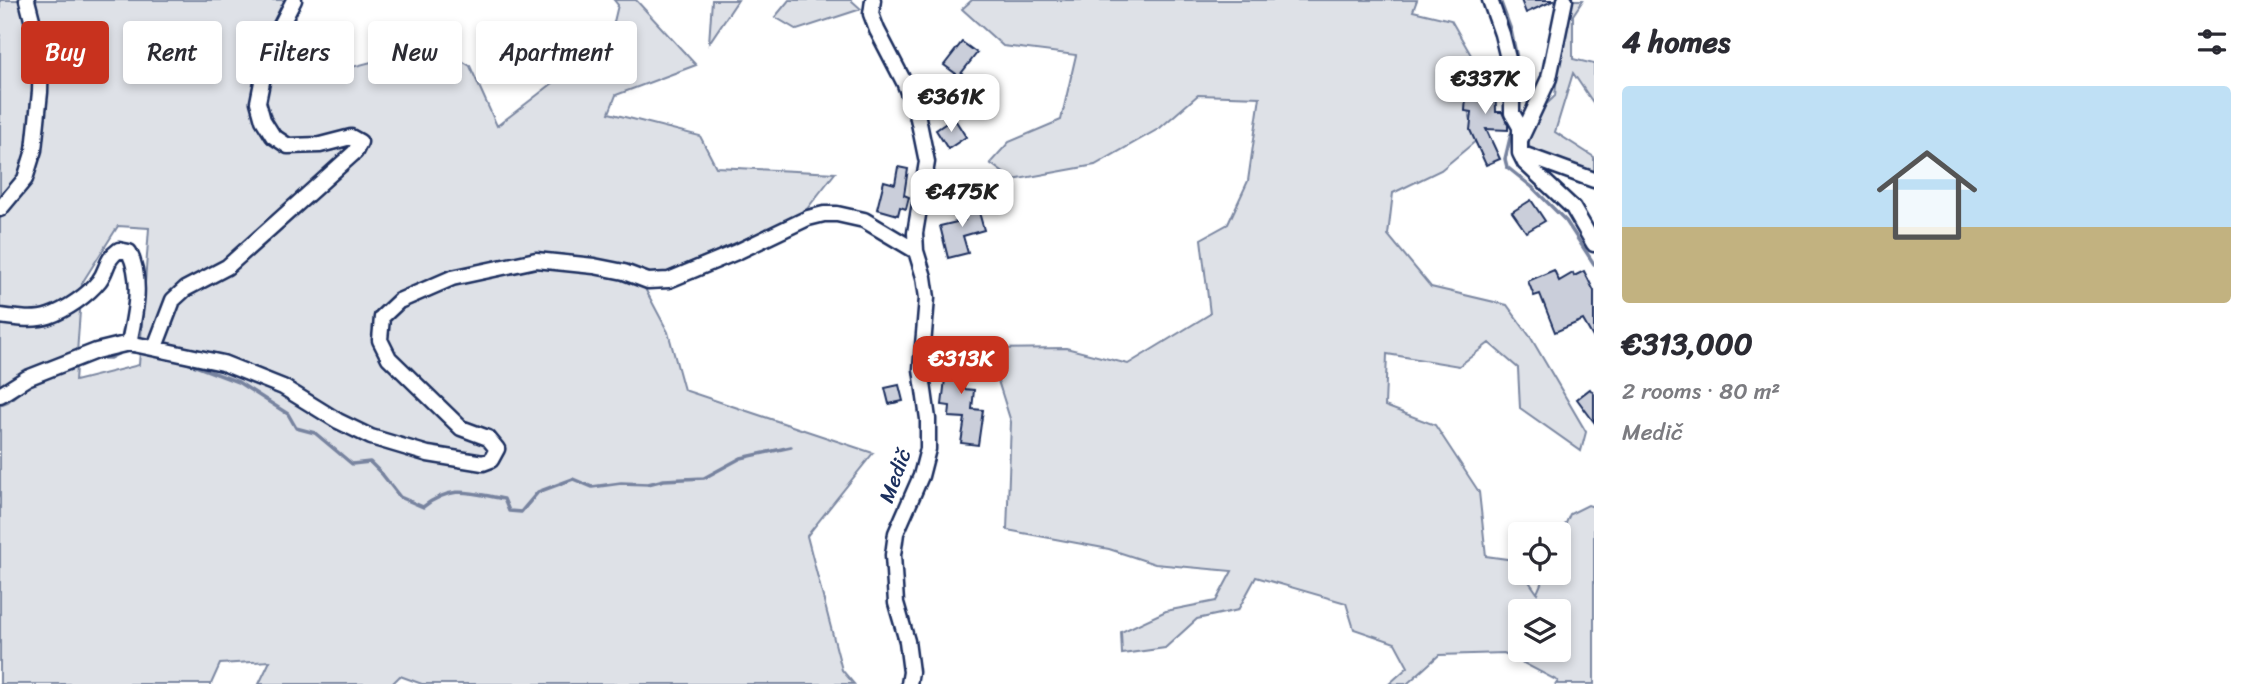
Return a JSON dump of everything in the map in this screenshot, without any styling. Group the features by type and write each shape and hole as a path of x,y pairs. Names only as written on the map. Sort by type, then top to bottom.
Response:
{"street":[{"path":"0,209 25,179 34,150 41,55 27,0"},
{"path":"155,347 173,300 185,289 227,267 355,152 360,142 351,137 320,145 288,146 273,136 263,120 258,102 263,77 278,31 295,0"},
{"name":"Medič","path":"873,0 871,15 904,82 924,138 927,162 916,215 916,251 927,298 921,369 928,419 928,450 921,477 896,533 893,555 897,603 907,641 911,672 909,684"},
{"path":"1490,0 1512,75 1512,113 1525,163 1573,208 1594,244"},
{"path":"1520,140 1549,78 1565,0"},
{"path":"1520,140 1594,180"},
{"path":"0,395 27,378 96,351 129,343 223,363 284,387 338,421 371,437 428,454 483,463 491,460 497,449 488,438 461,428 389,358 380,340 382,317 399,301 452,278 536,260 594,266 624,272 648,281 669,279 824,214 864,220 916,251"},
{"path":"0,316 48,316 68,305 99,281 109,257 119,250 129,252 134,262 137,302 129,343"}],"shaded area":[{"path":"0,0 286,0 281,17 286,21 236,21 236,84 354,84 354,67 368,63 368,84 462,84 462,61 470,66 497,126 552,84 637,84 637,21 614,21 618,5 614,0 636,0 696,65 616,95 609,113 700,136 716,167 835,173 803,214 642,283 668,332 684,390 873,453 807,536 842,670 854,684 422,684 400,676 392,684 259,684 270,661 220,664 211,684 0,684","holes":["118,226 149,228 139,365 75,381 82,283"]},
{"path":"712,0 738,0 709,43"},
{"path":"789,0 851,0 861,9 797,30 775,17"},
{"path":"972,0 1417,0 1413,11 1451,20 1479,69 1461,87 1477,140 1441,170 1393,193 1388,235 1431,287 1507,305 1531,338 1586,432 1581,451 1520,408 1518,368 1489,343 1459,366 1387,354 1385,406 1435,425 1479,492 1486,556 1508,559 1508,585 1531,585 1537,593 1540,585 1571,585 1571,522 1566,522 1570,514 1588,505 1594,507 1594,684 1556,684 1558,681 1521,662 1571,662 1571,599 1508,599 1508,655 1439,655 1407,684 1389,684 1408,667 1395,643 1354,629 1346,603 1256,577 1238,610 1197,619 1165,648 1122,654 1121,632 1166,611 1216,601 1232,571 1155,564 1109,549 1007,530 1011,422 988,349 1066,348 1128,364 1210,314 1201,239 1228,224 1248,181 1260,97 1198,95 1160,128 1095,165 1013,180 990,163 1009,142 1061,120 1076,55 1003,46 962,9"},
{"path":"1553,0 1583,0 1573,15 1573,59 1594,64 1594,104 1573,73 1555,132 1594,157 1594,176 1529,149 1529,121 1555,96 1563,10"}],"building":[{"path":"1521,0 1555,0 1526,13"},
{"path":"962,42 977,53 959,76 944,65"},
{"path":"1477,73 1495,73 1496,112 1502,112 1508,125 1508,130 1486,129 1500,159 1486,165 1470,130 1472,112 1465,111 1466,96 1477,96"},
{"path":"954,118 966,137 948,149 936,130"},
{"path":"898,167 908,169 904,195 909,197 906,209 900,207 898,215 877,209 884,181 895,184"},
{"path":"975,198 984,230 963,236 968,253 948,258 940,226 965,220 960,203"},
{"path":"1531,200 1545,221 1526,232 1512,212"},
{"path":"1554,270 1559,281 1573,273 1574,276 1584,271 1594,291 1594,339 1583,320 1555,332 1540,294 1534,296 1528,281"},
{"path":"945,348 966,349 964,389 974,390 972,409 983,410 978,445 961,443 965,418 949,417 950,406 942,405 946,370"},
{"path":"899,385 903,401 889,404 885,388"},
{"path":"1590,389 1594,394 1594,422 1577,399"}],"waterway":[{"path":"1500,0 1511,30 1518,63 1531,86 1527,111"},
{"path":"1515,129 1511,134 1505,159 1507,167 1532,187 1566,221 1594,264"},
{"path":"95,358 110,358 123,351 142,353"},
{"path":"180,360 238,382 288,414 296,428 315,433 352,464 370,462 400,497 423,507 444,495 462,492 504,499 509,511 521,512 538,492 573,479 592,487 704,478 741,458 791,447"},
{"path":"34,383 72,367"},
{"path":"0,404 24,388"}]}
